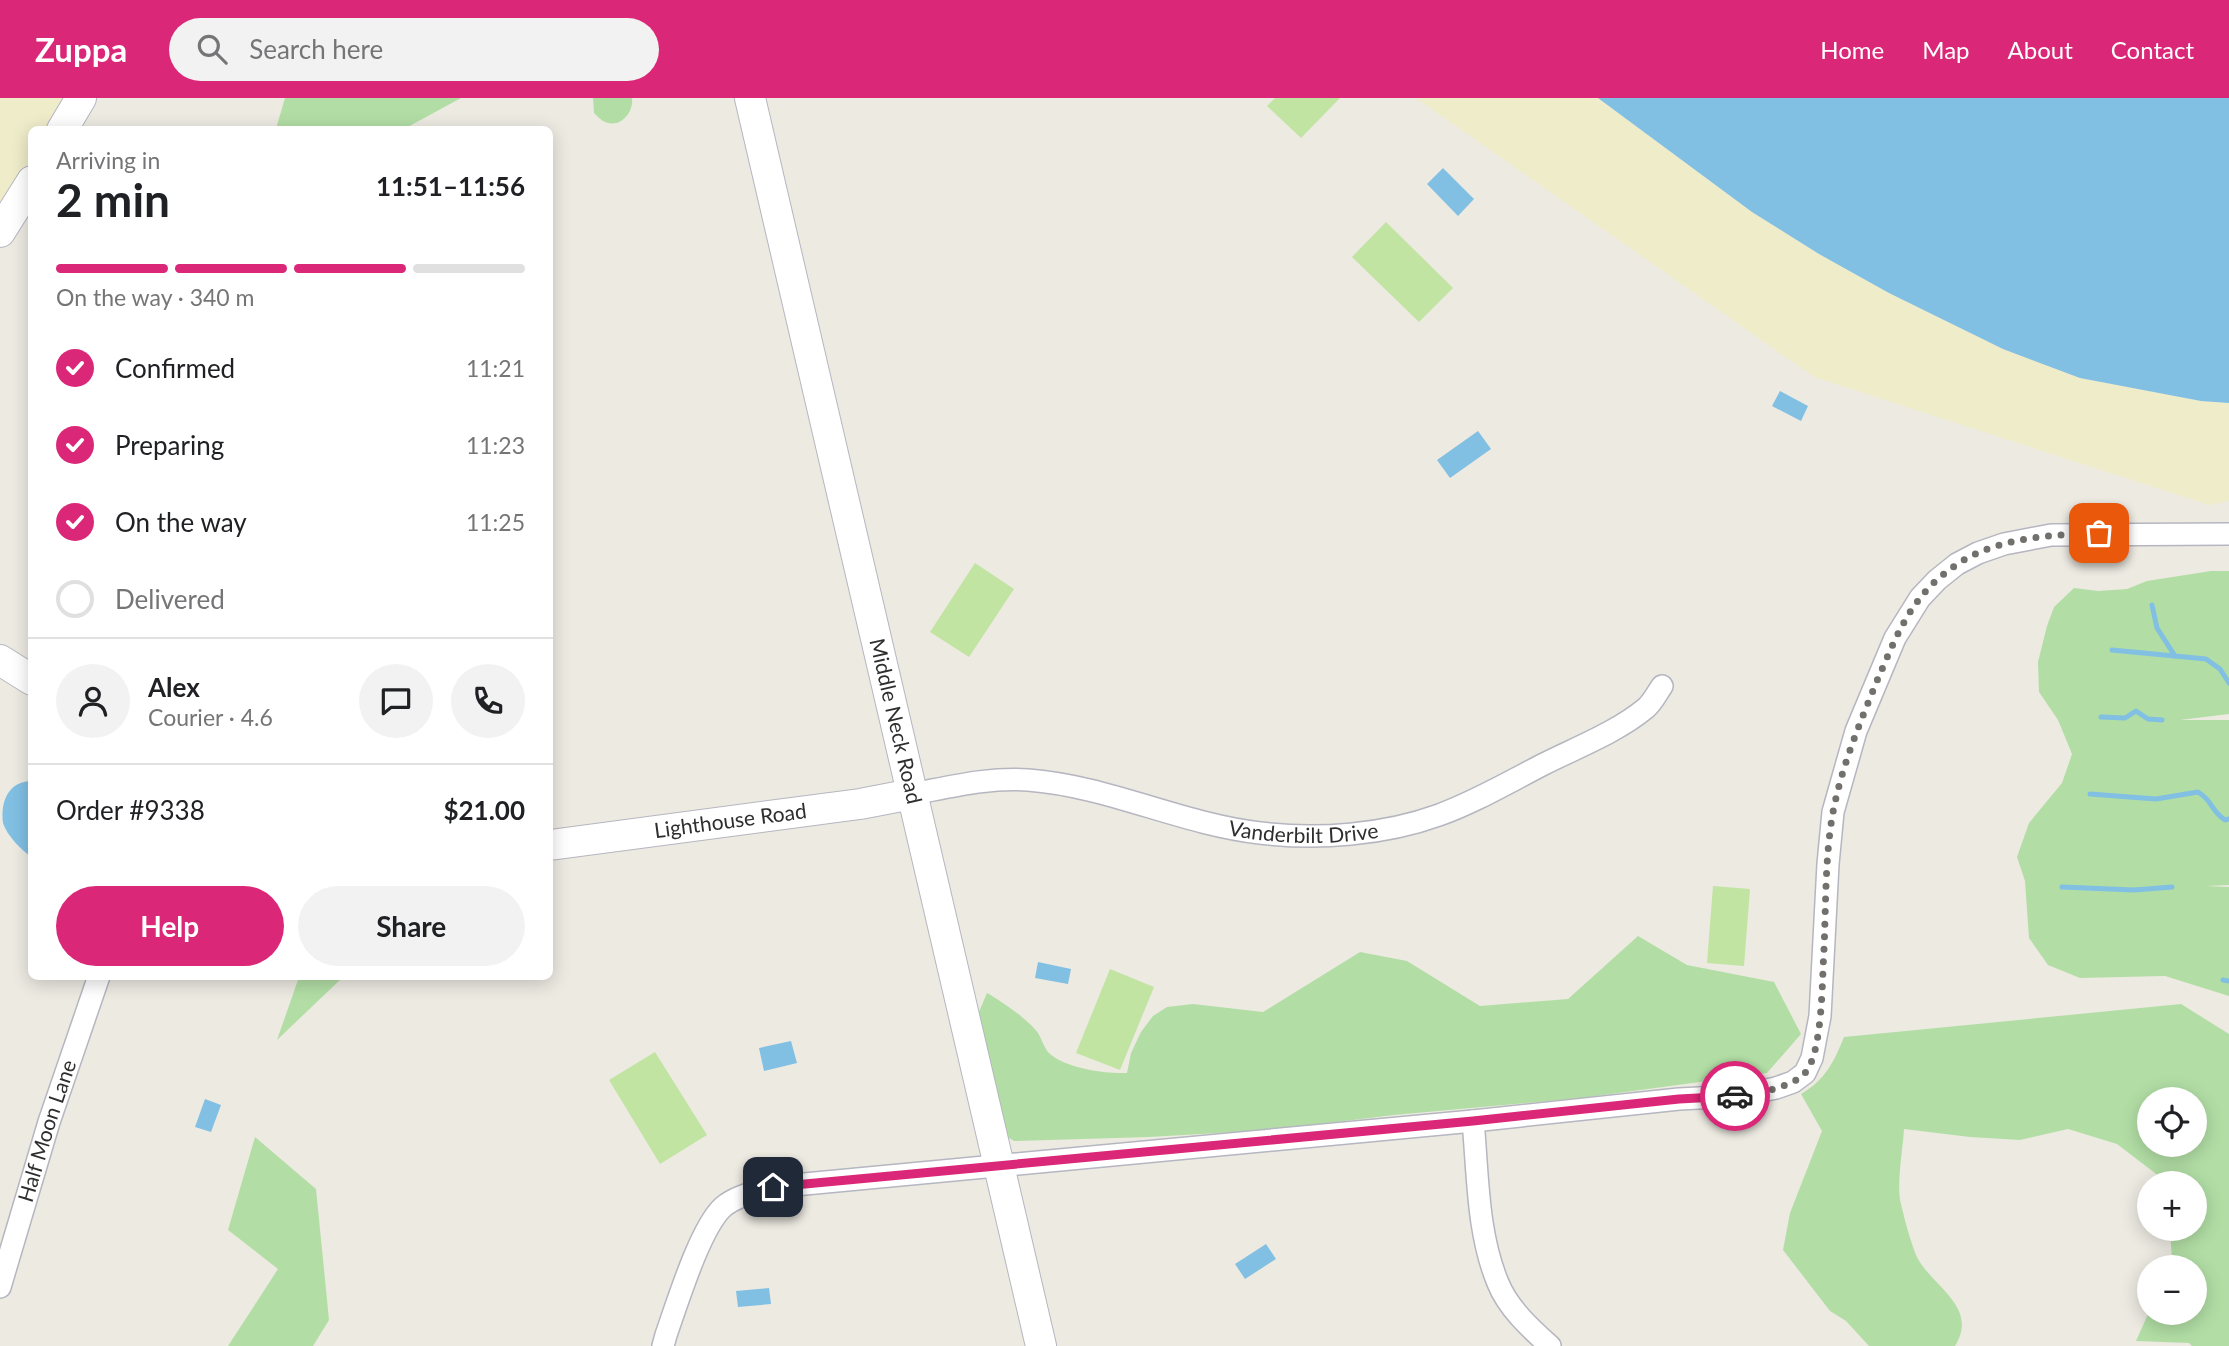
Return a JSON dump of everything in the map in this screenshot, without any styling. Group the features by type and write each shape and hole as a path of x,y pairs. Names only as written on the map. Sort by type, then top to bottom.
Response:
{"street":[{"path":"64,126 81,98"},
{"name":"Middle Neck Road","path":"750,98 1041,1346"},
{"path":"0,232 28,187"},
{"path":"663,1346 703,1236 723,1208 743,1196 773,1187 1679,1099 1738,1096 1793,1082 1805,1073 1812,1058 1821,1016 1833,812 1856,731 1895,638 1920,598 1957,564 2004,544 2051,535 2229,534"},
{"path":"0,660 28,678"},
{"name":"Vanderbilt Drive","path":"912,794 978,782 1026,780 1073,786 1206,824 1261,833 1318,836 1383,830 1436,816 1623,724 1648,706 1662,686"},
{"name":"Lighthouse Road","path":"553,845 860,804 912,794"},
{"name":"Half Moon Lane","path":"0,1287 49,1122 98,980"},
{"path":"1473,1121 1484,1235 1498,1284 1521,1319 1550,1346"}],"green space":[{"path":"285,98 461,98 410,126 277,126"},
{"path":"593,98 632,98 631,109 620,122 609,123 594,113"},
{"path":"1275,98 1340,98 1301,138 1267,106"},
{"path":"1386,222 1453,288 1419,322 1352,257"},
{"path":"975,563 1014,589 969,657 930,632"},
{"path":"2211,571 2229,571 2229,714 2180,720 2229,720 2229,885 2206,886 2229,887 2229,996 2165,976 2080,978 2048,965 2029,938 2025,881 2017,857 2029,823 2062,783 2072,754 2058,720 2039,692 2038,662 2047,626 2054,607 2074,588 2098,591 2127,589 2147,581"},
{"path":"1713,886 1750,889 1744,966 1707,963"},
{"path":"1638,936 1687,965 1774,982 1801,1034 1767,1073 1581,1098 1394,1115 1271,1130 1014,1141 1001,1133 978,1014 987,993 1028,1022 1038,1033 1047,1051 1056,1058 1086,1069 1127,1073 1131,1053 1141,1032 1153,1016 1167,1007 1193,1004 1263,1012 1360,952 1407,961 1480,1006 1568,999"},
{"path":"1110,969 1154,987 1120,1070 1076,1053"},
{"path":"298,980 340,980 277,1040"},
{"path":"2181,1004 2229,1034 2229,1346 2136,1341 2143,1325 2207,1325 2207,1255 2172,1255 2171,1241 2207,1241 2207,1171 2152,1171 2117,1144 2068,1129 2020,1140 1904,1129 1899,1188 1908,1230 1916,1255 1957,1308 1961,1319 1961,1332 1955,1346 1869,1346 1846,1321 1830,1311 1783,1250 1790,1213 1822,1131 1801,1094 1828,1070 1844,1037"},
{"path":"655,1052 707,1135 660,1164 609,1080"},
{"path":"255,1137 316,1189 329,1320 313,1346 228,1346 278,1269 228,1230"}],"sand":[{"path":"0,98 81,98 64,126 28,126 28,186 0,232"},
{"path":"1416,98 1598,98 1752,212 1819,254 1889,293 2003,349 2081,378 2201,401 2229,403 2229,501 2209,505 1814,377"}],"water":[{"path":"1598,98 2229,98 2229,403 2201,401 2080,378 2003,349 1889,293 1819,254 1752,212"},
{"path":"1443,168 1474,199 1458,216 1427,184"},
{"path":"1780,391 1808,406 1801,421 1772,406"},
{"path":"1478,431 1491,449 1450,478 1437,460"},
{"path":"28,782 28,854 8,833 2,815 5,800 12,788"},
{"path":"1038,962 1071,969 1068,984 1035,978"},
{"path":"791,1041 797,1063 764,1071 759,1048"},
{"path":"205,1099 221,1105 211,1132 195,1127"},
{"path":"1266,1244 1276,1259 1245,1279 1235,1264"},
{"path":"769,1288 771,1304 738,1307 736,1291"}],"waterway":[{"path":"2152,605 2157,628 2175,656"},
{"path":"2112,650 2206,659 2220,669 2229,683"},
{"path":"2101,717 2125,718 2136,711 2148,719 2162,720"},
{"path":"2090,794 2156,799 2198,792 2220,816 2225,820 2229,819"},
{"path":"2062,887 2134,890 2172,887"},
{"path":"2223,980 2229,981"}],"way so far":[{"path":"1735,1096 1793,1082 1805,1073 1812,1058 1821,1016 1833,812 1856,731 1895,638 1920,598 1957,564 1978,553 2004,544 2051,535 2099,533"}],"route":[{"path":"773,1187 1679,1099 1735,1096"}]}
